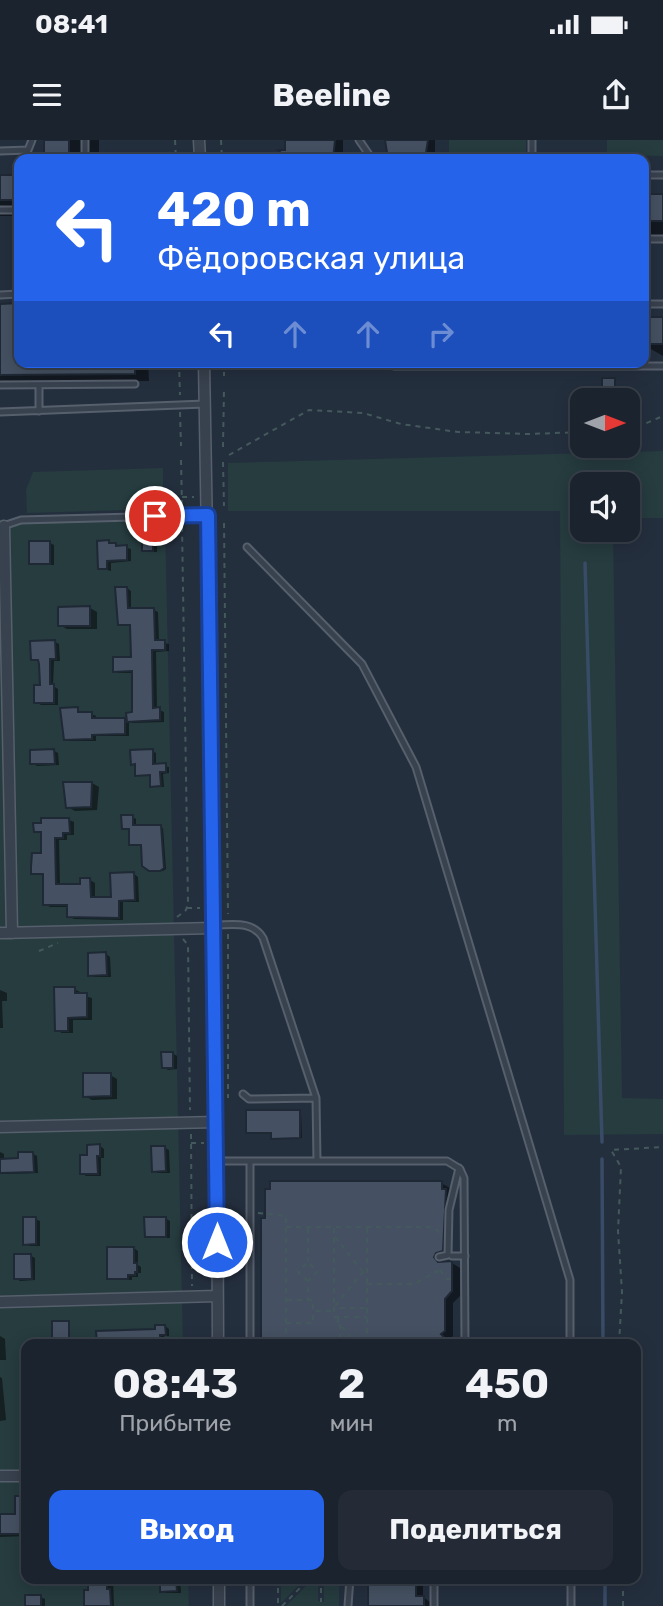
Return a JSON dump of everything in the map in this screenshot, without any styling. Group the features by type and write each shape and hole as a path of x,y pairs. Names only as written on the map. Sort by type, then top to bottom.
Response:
{"street":[{"path":"204,368 217,1122 218,1339"},
{"path":"2,526 12,933"},
{"path":"0,933 214,926"},
{"path":"0,1127 217,1122"},
{"path":"0,1301 217,1296"},
{"path":"0,1476 21,1476"},
{"path":"219,1584 219,1606"}],"lane":[{"path":"0,151 27,150 32,140"},
{"path":"0,385 135,384"},
{"path":"38,385 39,411"},
{"path":"0,412 205,404"},
{"path":"2,526 21,520 208,515"},
{"path":"247,548 362,664 416,767 570,1280 570,1339"},
{"path":"214,926 247,925 259,932 316,1098 317,1161"},
{"path":"243,1094 249,1099 316,1098"},
{"path":"216,1161 447,1161 459,1168 464,1178 465,1339"},
{"path":"250,1161 250,1339"},
{"path":"439,1257 446,1257 449,1252 449,1210 459,1168"},
{"path":"452,1256 465,1256"},
{"path":"250,1584 250,1606"},
{"path":"348,1606 350,1584"},
{"path":"434,1584 434,1606"},
{"path":"570,1584 570,1606"}],"path":[{"path":"179,368 180,400"},
{"path":"224,368 224,376"},
{"path":"223,447 224,389"},
{"path":"229,455 309,410 363,413 401,424 458,432 570,432"},
{"path":"180,411 181,446"},
{"path":"640,426 663,416"},
{"path":"181,460 182,508"},
{"path":"223,462 224,506"},
{"path":"182,497 195,497"},
{"path":"216,497 224,497"},
{"path":"182,520 187,908"},
{"path":"224,523 228,917"},
{"path":"170,920 178,917 187,908 200,908"},
{"path":"222,908 228,908"},
{"path":"228,934 228,1101"},
{"path":"183,939 188,945 190,1115"},
{"path":"39,951 60,942"},
{"path":"191,1129 192,1289"},
{"path":"191,1143 204,1143"},
{"path":"619,1339 622,1292 618,1231 621,1167 611,1150 663,1147"},
{"path":"266,1213 286,1216 286,1339"},
{"path":"286,1227 430,1227 438,1231 439,1238"},
{"path":"308,1227 308,1262 317,1272 308,1281 308,1300"},
{"path":"334,1227 334,1317 367,1317"},
{"path":"367,1227 367,1339"},
{"path":"334,1236 365,1272"},
{"path":"439,1257 439,1269 446,1279 452,1279"},
{"path":"308,1262 298,1272 308,1281"},
{"path":"367,1284 414,1284 439,1269"},
{"path":"334,1309 365,1272"},
{"path":"286,1300 313,1300 313,1324 286,1324"},
{"path":"313,1311 367,1308"},
{"path":"338,1317 340,1339"},
{"path":"340,1324 352,1339"},
{"path":"278,1584 278,1606"},
{"path":"282,1606 304,1584"},
{"path":"321,1584 321,1602"},
{"path":"623,1584 623,1606"}],"green space":[{"path":"449,140 526,140 526,153 449,152"},
{"path":"607,140 663,140 663,156 607,154"},
{"path":"663,451 663,518 640,518 640,472 570,472 570,542 613,542 622,1098 663,1099 663,1134 564,1135 560,511 228,511 228,463 570,454 570,458 640,458 640,452"},
{"path":"163,468 163,509 27,513 26,490 33,472"},
{"path":"0,520 165,522 183,1339 21,1339 21,1584 188,1584 189,1606 0,1606"},
{"path":"281,1584 300,1584 281,1603"},
{"path":"308,1584 318,1584 318,1601 324,1602 324,1584 339,1584 339,1606 286,1606"}],"building":[{"path":"44,140 69,140 69,154 44,154"},
{"path":"285,140 335,140 334,154 282,154 278,150 285,150"},
{"path":"385,140 428,140 426,154 387,154"},
{"path":"0,175 14,175 14,200 0,200"},
{"path":"649,194 663,194 663,221 649,221"},
{"path":"14,303 14,368 135,368 135,374 0,375 0,304"},
{"path":"649,317 663,317 663,344 649,344"},
{"path":"602,378 615,378 615,387 602,387"},
{"path":"142,537 153,537 153,551 142,551"},
{"path":"109,540 109,543 116,543 116,546 127,545 127,560 107,561 107,569 98,569 97,541"},
{"path":"29,541 50,541 50,564 29,564"},
{"path":"115,587 127,587 128,608 154,608 155,640 165,640 165,650 152,650 153,708 160,707 160,720 127,722 126,713 132,712 132,671 113,672 113,657 131,657 130,625 118,625"},
{"path":"90,606 90,626 58,626 58,607"},
{"path":"55,640 56,659 50,659 50,684 54,684 54,703 34,703 34,685 40,685 39,664 38,660 31,660 30,641"},
{"path":"78,707 78,712 92,712 92,718 125,718 125,734 92,735 92,739 64,740 60,708"},
{"path":"54,749 55,764 30,764 30,750"},
{"path":"153,749 153,764 166,763 166,772 160,772 161,786 150,787 150,775 135,776 135,764 131,765 130,750"},
{"path":"63,782 92,782 91,807 66,808"},
{"path":"121,815 133,815 133,825 161,825 164,868 160,871 149,871 142,866 141,845 129,845 129,829 122,829"},
{"path":"41,818 69,818 70,833 63,833 63,838 55,838 56,884 80,884 80,878 90,878 91,897 111,897 110,873 134,872 135,900 119,901 119,918 67,917 67,905 43,905 43,874 31,874 32,853 41,853 41,832 34,832 33,823 41,823"},
{"path":"106,952 107,975 88,976 88,953"},
{"path":"54,987 75,987 75,993 87,993 87,1017 68,1018 68,1031 55,1031"},
{"path":"161,1052 173,1052 173,1068 162,1068"},
{"path":"83,1073 111,1073 111,1096 83,1097"},
{"path":"246,1110 300,1110 300,1138 271,1139 271,1133 246,1133"},
{"path":"100,1144 100,1156 97,1156 98,1174 80,1174 80,1155 87,1155 87,1145"},
{"path":"151,1146 165,1146 166,1171 152,1172"},
{"path":"18,1152 33,1152 34,1172 0,1173 0,1159 18,1158"},
{"path":"270,1181 442,1181 442,1189 446,1189 443,1251 436,1253 434,1257 438,1262 452,1261 452,1291 445,1299 445,1331 441,1334 446,1339 261,1339 261,1218 265,1218 265,1189 270,1189"},
{"path":"23,1217 36,1217 36,1244 23,1245"},
{"path":"144,1217 166,1217 166,1237 145,1237"},
{"path":"107,1247 134,1247 134,1263 137,1263 135,1275 128,1275 128,1279 107,1279"},
{"path":"14,1254 31,1254 32,1279 14,1279"},
{"path":"52,1321 69,1321 69,1339 52,1339"},
{"path":"155,1325 165,1325 166,1335 160,1335 160,1339 97,1339 96,1331 155,1329"},
{"path":"15,1496 21,1496 21,1534 0,1534 0,1514 15,1514"},
{"path":"88,1584 107,1584 111,1606 84,1606 84,1590 88,1590"},
{"path":"160,1584 176,1584 177,1591 160,1592"},
{"path":"368,1584 416,1584 416,1596 424,1596 424,1606 368,1606"},
{"path":"25,1595 41,1595 41,1606 25,1606"}],"waterway":[{"path":"585,563 602,1142"},
{"path":"602,1159 603,1339"},
{"path":"605,1584 605,1606"}],"route":[{"path":"155,516 208,515 217,1242"}]}
